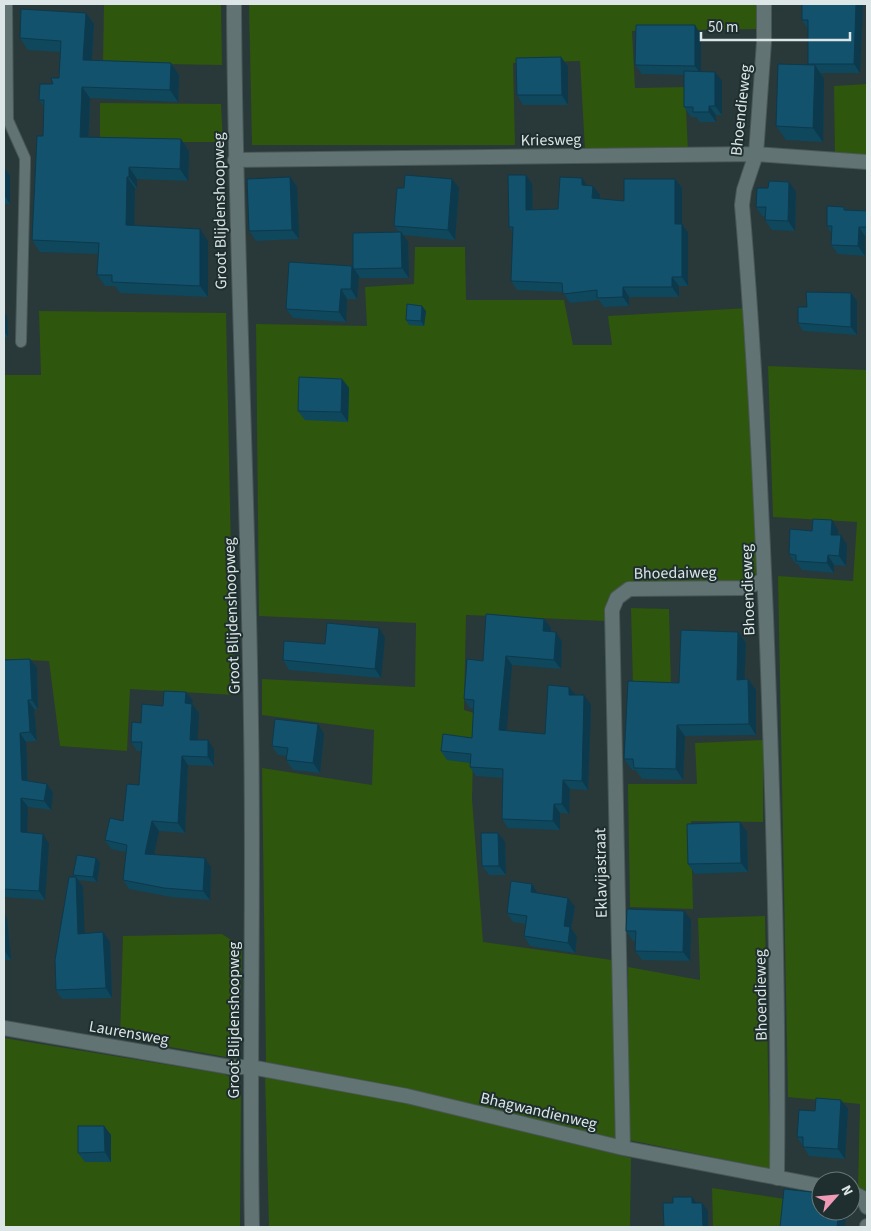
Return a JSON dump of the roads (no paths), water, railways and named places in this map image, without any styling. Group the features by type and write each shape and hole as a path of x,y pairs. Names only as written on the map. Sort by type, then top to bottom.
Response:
{"street":[{"name":"Groot Blijdenshoopweg","path":"234,4 235,160 251,724 250,1067 252,1227"},
{"name":"Bhoendieweg","path":"764,4 764,42 756,154 744,190 742,205 754,352 764,580 778,1020 778,1178"},
{"name":"Kriesweg","path":"235,160 756,154 867,162"},
{"name":"Bhoedaiweg","path":"617,598 629,589 745,588 764,580"},
{"name":"Eklavijastraat","path":"617,598 612,610 623,1148"},
{"name":"Laurensweg","path":"4,1028 230,1067 250,1067"},
{"name":"Bhagwandienweg","path":"250,1067 407,1096 623,1148 811,1184"}],"lane":[{"path":"7,4 8,120 25,158 21,342"}]}
